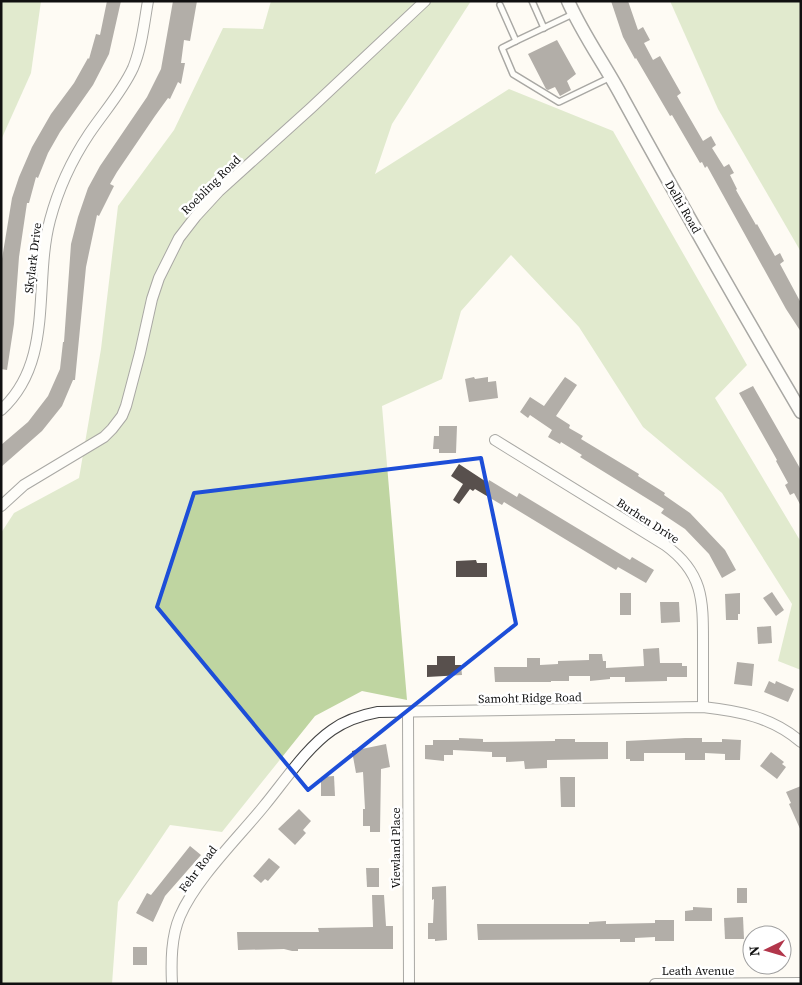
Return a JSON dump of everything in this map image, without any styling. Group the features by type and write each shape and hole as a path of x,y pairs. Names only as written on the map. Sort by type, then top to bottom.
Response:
{"street":[{"name":"Skylark Drive","path":"1,410 17,393 26,379 34,356 38,337 44,250 49,223 57,197 67,171 80,148 124,84 133,67 139,50 148,1"},
{"name":"Roebling Road","path":"1,506 24,485 104,437 112,430 122,416 159,278 179,238 196,216 219,191 312,108 425,1"},
{"name":"Delhi Road","path":"568,1 611,76 662,172 801,412"},
{"name":"Burhen Drive","path":"495,440 665,545 685,563 696,582 703,608 703,707"},
{"name":"Samoht Ridge Road","path":"281,786 314,746 332,730 362,715 378,712 703,707 743,712 764,719 779,726 801,742"},
{"name":"Viewland Place","path":"408,712 409,984"},
{"name":"Fehr Road","path":"172,984 171,959 174,937 180,916 198,885 281,786"},
{"name":"Leath Avenue","path":"655,984 801,983"}],"lane":[{"path":"532,1 544,28"},
{"path":"500,4 516,41"},
{"path":"574,14 502,48 513,74 559,102 611,76"}],"highlighted area":[{"path":"481,458 516,624 308,790 157,607 194,493"}],"green space":[{"path":"1,1 41,1 31,73 1,140"},
{"path":"271,1 471,1 392,124 375,174 509,89 613,131 747,365 715,398 801,542 801,670 778,661 792,604 722,493 643,427 579,327 511,255 461,311 442,379 382,406 407,700 362,691 315,716 222,832 170,825 118,902 112,984 1,984 1,533 14,513 79,478 101,349 118,206 174,130 223,28 263,29"},
{"path":"670,1 801,1 801,252 718,109"}],"building":[{"path":"107,1 121,1 109,54 93,85 60,132 48,153 38,178 36,177 29,203 27,203 19,257 14,324 7,370 1,369 1,265 12,198 32,147 51,114 89,59 96,34 100,35"},
{"path":"173,1 197,1 190,41 184,40 181,63 185,63 181,84 178,82 170,99 168,98 117,172 110,184 114,186 99,216 97,215 86,267 75,380 73,380 62,406 42,431 1,467 1,445 28,422 48,396 60,369 64,342 71,244 78,217 88,188 100,166 147,97 161,69"},
{"path":"611,1 628,1 638,30 643,27 650,40 644,43 653,60 660,56 681,93 677,96 703,141 711,136 716,145 712,148 724,167 729,164 734,173 730,175 736,190 775,256 780,253 784,261 780,264 801,303 801,332 786,309 707,166 705,168 702,162 700,163 672,115 670,116 635,59 623,37"},
{"path":"557,40 576,74 567,81 571,90 560,96 555,87 546,89 528,54"},
{"path":"474,377 475,379 488,377 488,382 496,381 498,398 469,402 465,379"},
{"path":"565,377 577,385 556,416 570,425 569,428 583,436 581,439 639,474 638,476 665,493 664,495 690,513 725,550 736,570 722,578 709,554 685,529 661,513 664,509 580,457 582,455 561,442 560,444 548,437 552,430 530,415 528,418 520,412 530,397 544,406"},
{"path":"753,386 801,470 801,506 794,493 790,495 785,485 788,483 777,460 739,393"},
{"path":"439,426 457,426 456,453 439,453 439,449 433,449 434,436 439,436"},
{"path":"459,464 488,483 489,480 517,497 519,493 630,560 632,557 654,570 646,583 618,567 616,570 504,502 502,505 475,489 473,491 470,489 459,504 453,500 463,484 451,476"},
{"path":"476,560 477,563 487,563 487,577 456,577 456,561"},
{"path":"772,592 784,610 776,616 763,598"},
{"path":"620,593 631,593 631,615 620,615"},
{"path":"740,593 740,614 738,614 738,620 726,620 725,594"},
{"path":"660,602 679,602 680,622 661,623"},
{"path":"771,626 772,643 758,644 757,627"},
{"path":"659,648 660,663 682,663 682,666 687,666 687,677 667,677 667,681 625,682 625,677 610,677 610,679 590,681 590,676 569,676 569,681 495,682 494,667 527,667 527,658 540,658 540,665 558,664 558,661 589,660 589,654 602,654 603,661 606,661 606,668 644,666 643,649"},
{"path":"437,656 455,656 455,665 461,665 462,675 427,677 427,665 437,665"},
{"path":"737,662 754,664 752,686 734,684"},
{"path":"769,681 775,684 776,681 794,689 788,702 764,692"},
{"path":"459,738 483,739 483,742 575,739 575,742 608,742 608,759 547,760 547,768 525,769 524,761 506,762 506,757 492,757 492,752 453,750 453,755 444,755 444,761 425,759 425,745 433,745 433,740 459,740"},
{"path":"702,738 702,742 722,742 722,739 741,740 740,760 725,760 725,754 705,753 705,760 685,760 685,753 644,753 644,761 630,761 630,759 626,759 626,741"},
{"path":"386,744 390,767 381,769 380,832 370,832 370,826 363,826 363,809 365,809 363,772 356,773 352,751"},
{"path":"771,752 784,762 782,764 786,767 777,779 760,766"},
{"path":"334,776 335,796 321,796 321,777"},
{"path":"560,777 575,777 575,807 561,807"},
{"path":"801,786 801,831 789,804 791,803 786,792"},
{"path":"299,809 311,821 303,830 306,833 295,845 278,829"},
{"path":"190,846 201,855 165,896 153,922 136,913 147,893 151,895"},
{"path":"269,858 280,867 268,881 265,879 261,883 253,876"},
{"path":"366,868 379,868 379,887 367,887"},
{"path":"446,886 447,940 435,941 435,939 428,939 428,923 433,923 434,899 432,900 432,887"},
{"path":"737,888 747,888 747,903 737,903"},
{"path":"372,895 384,895 386,926 393,926 393,949 238,950 237,932 319,932 318,928 373,927"},
{"path":"693,907 712,908 712,921 685,921 685,911 693,910"},
{"path":"743,917 742,939 725,939 724,918"},
{"path":"655,920 674,920 674,941 655,941 655,937 635,938 635,942 620,942 620,939 478,940 477,924 589,924 589,922 606,921 606,924 655,923"},
{"path":"133,947 147,947 147,965 133,965"}]}
